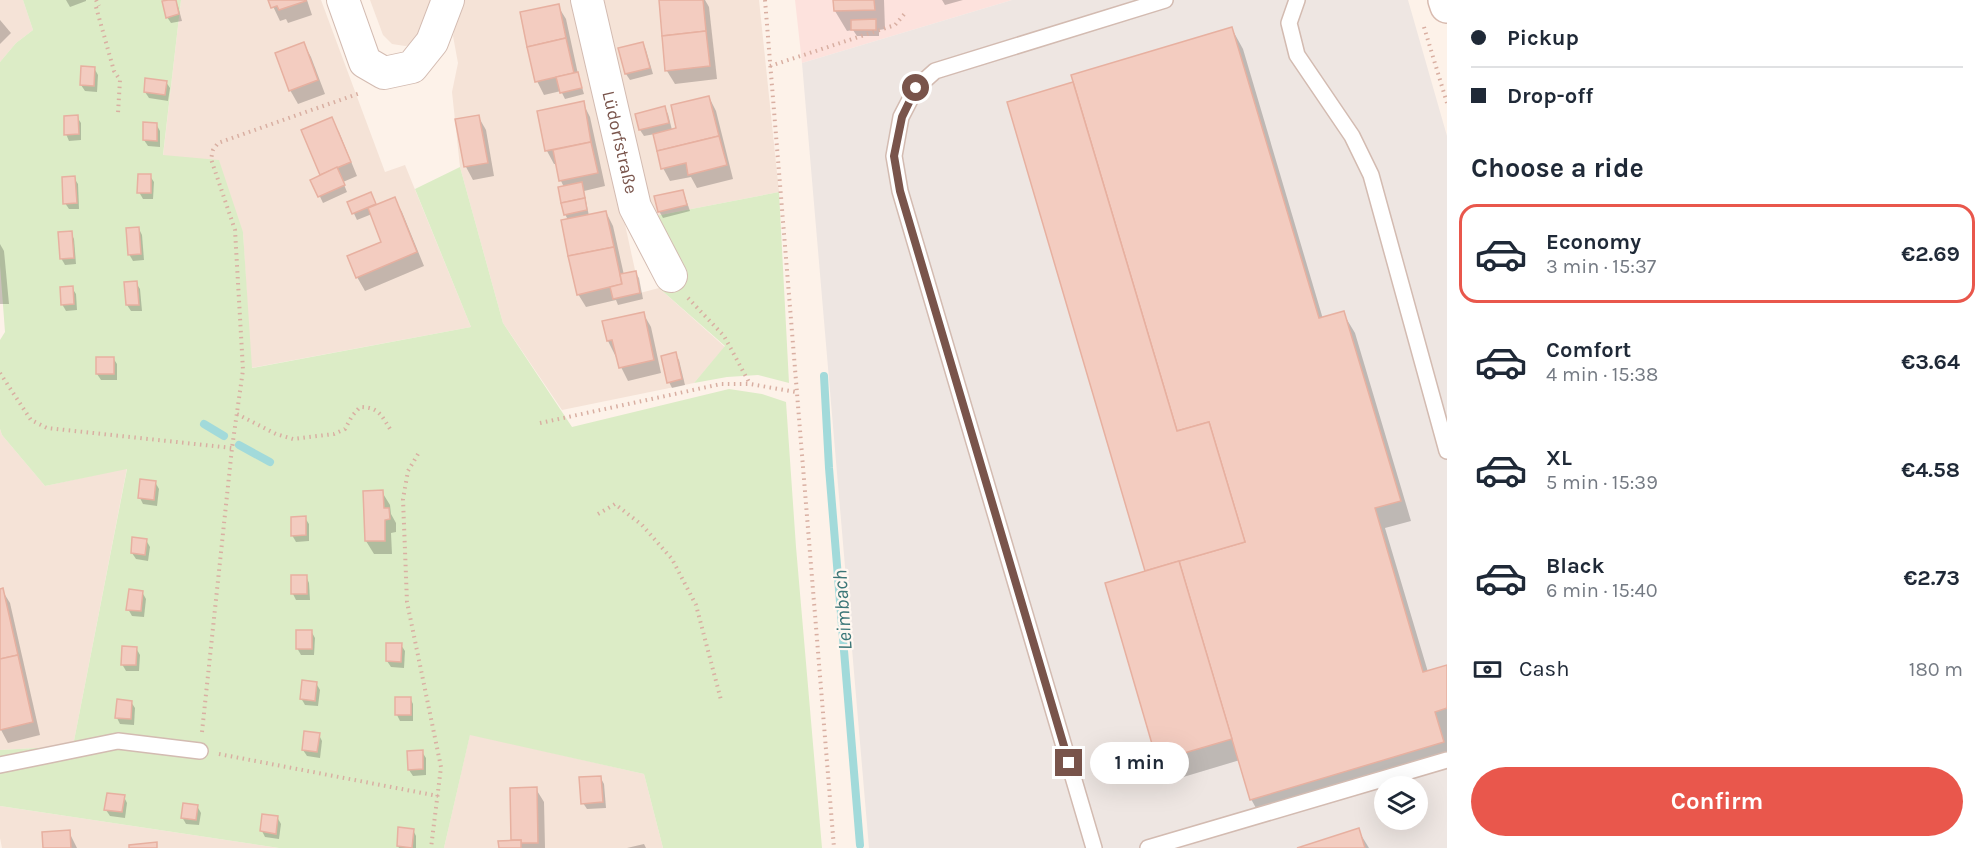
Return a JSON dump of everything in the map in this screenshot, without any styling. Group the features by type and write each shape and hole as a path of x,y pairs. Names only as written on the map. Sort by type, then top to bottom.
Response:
{"street":[{"path":"343,0 365,77 412,67 432,42 448,0"},
{"name":"Lüdorfstraße","path":"587,0 635,207 671,276"}],"lane":[{"path":"1094,848 900,191 894,156 902,117 916,88 935,71 1165,0"},
{"path":"1297,0 1289,23 1297,55 1352,136 1371,174 1447,451"},
{"path":"0,765 118,741 200,751"},
{"path":"1148,848 1447,759"}],"path":[{"path":"96,0 114,71 120,80 118,113"},
{"path":"765,0 834,848"},
{"path":"1438,10 1447,103"},
{"path":"770,66 895,26 907,11"},
{"path":"365,77 218,143 213,150 211,159 235,230 243,370 232,448 200,751 438,796"},
{"path":"671,276 683,293 724,336 750,384"},
{"path":"0,373 31,420 47,428 232,448"},
{"path":"540,423 721,384 750,384 796,392"},
{"path":"237,414 276,434 293,439 334,434 345,429 360,407 369,407 380,412 392,432"},
{"path":"418,454 408,471 403,499 407,602 441,767 431,848"},
{"path":"598,514 615,504 642,525 672,559 696,605 721,700"}],"shaded area":[{"path":"0,0 23,0 33,30 16,43 0,62"},
{"path":"181,0 321,0 385,172 405,165 471,327 251,368 243,232 163,156"},
{"path":"370,0 435,0 423,31 412,45 405,46 392,44 383,35"},
{"path":"461,0 576,0 640,293 659,288 725,347 694,383 562,410 503,323 460,167 452,92 458,63 453,36"},
{"path":"596,0 759,0 779,192 650,217"},
{"path":"795,0 1012,0 802,63"},
{"path":"1012,0 1408,0 1447,136 1447,848 869,848 802,63"},
{"path":"0,429 2,435 45,486 127,468 73,746 0,750"},
{"path":"470,734 644,774 663,848 444,848"},
{"path":"0,806 279,848 2,848"}],"green space":[{"path":"23,0 181,0 163,155 219,160 243,232 252,368 471,327 415,189 460,167 503,323 572,427 729,389 762,394 786,402 822,848 663,848 644,774 470,735 444,848 279,848 0,806 0,750 73,746 127,469 45,486 2,435 0,429 0,340 5,332 0,265 0,62 16,43 33,30"},
{"path":"779,192 789,383 758,375 727,377 694,383 725,346 659,288 650,217"}],"building":[{"path":"176,0 179,14 166,18 162,1"},
{"path":"268,0 306,1 279,10 277,6 271,8"},
{"path":"659,0 703,0 706,31 662,36"},
{"path":"833,0 874,0 875,10 834,11"},
{"path":"559,4 566,38 527,47 520,12"},
{"path":"876,19 876,30 851,30 851,20"},
{"path":"1232,27 1319,318 1344,311 1401,501 1375,508 1423,672 1447,665 1447,708 1435,712 1444,742 1250,800 1179,561 1245,542 1209,422 1177,431 1071,75"},
{"path":"706,31 710,66 665,71 662,36"},
{"path":"566,38 574,73 535,82 527,47"},
{"path":"304,42 318,80 289,91 275,53"},
{"path":"643,42 650,68 625,74 618,48"},
{"path":"81,66 95,67 94,86 80,85"},
{"path":"578,72 582,88 560,93 556,77"},
{"path":"145,78 167,81 165,95 144,92"},
{"path":"1073,82 1177,431 1209,422 1245,542 1145,571 1007,102"},
{"path":"709,96 719,136 657,151 653,134 676,128 671,105"},
{"path":"584,101 591,142 545,151 537,111"},
{"path":"665,106 669,123 639,130 635,114"},
{"path":"78,115 79,134 64,135 64,116"},
{"path":"479,115 488,163 464,167 455,119"},
{"path":"332,117 351,162 320,175 301,130"},
{"path":"143,122 157,123 157,141 143,140"},
{"path":"719,136 727,165 688,175 686,163 661,169 657,151"},
{"path":"591,142 598,173 559,181 553,150"},
{"path":"337,167 345,185 318,197 310,180"},
{"path":"138,174 151,174 151,193 137,193"},
{"path":"75,176 77,203 63,204 62,177"},
{"path":"582,182 585,198 561,203 558,187"},
{"path":"683,190 687,205 658,212 654,196"},
{"path":"371,192 376,204 352,214 347,202"},
{"path":"395,197 417,252 356,278 347,256 381,242 368,208"},
{"path":"585,198 587,210 564,215 561,203"},
{"path":"606,211 614,247 568,256 561,220"},
{"path":"139,227 141,254 128,255 126,228"},
{"path":"72,231 74,258 60,259 58,232"},
{"path":"614,247 622,284 577,295 568,256"},
{"path":"636,271 640,293 613,299 610,287 622,284 620,274"},
{"path":"137,281 139,305 126,305 124,282"},
{"path":"73,286 74,304 61,305 60,287"},
{"path":"644,312 654,360 619,368 612,340 607,341 602,321"},
{"path":"676,352 682,379 667,383 661,356"},
{"path":"96,357 114,357 114,374 96,374"},
{"path":"140,479 156,481 154,500 138,498"},
{"path":"383,490 384,508 389,508 390,519 385,520 385,541 365,541 363,491"},
{"path":"306,516 306,535 291,536 291,517"},
{"path":"132,537 147,539 145,555 131,553"},
{"path":"1179,561 1232,739 1157,761 1105,583"},
{"path":"291,575 307,575 307,594 291,594"},
{"path":"3,588 18,655 0,659 0,589"},
{"path":"129,589 143,591 141,611 126,610"},
{"path":"296,630 312,630 312,649 296,649"},
{"path":"386,643 402,643 401,662 386,661"},
{"path":"122,646 137,647 136,665 121,665"},
{"path":"18,655 33,722 0,730 0,659"},
{"path":"302,680 317,682 315,701 300,699"},
{"path":"395,697 411,697 411,715 395,715"},
{"path":"117,699 132,701 131,719 115,718"},
{"path":"304,731 320,733 317,752 302,750"},
{"path":"423,750 423,769 408,770 407,751"},
{"path":"601,776 603,802 581,804 579,777"},
{"path":"537,787 538,843 521,843 521,840 511,840 510,788"},
{"path":"107,793 125,795 122,812 104,810"},
{"path":"183,803 198,805 196,820 181,818"},
{"path":"262,814 278,816 276,834 260,831"},
{"path":"398,827 414,829 412,848 397,846"},
{"path":"1359,828 1365,848 1297,848"},
{"path":"70,830 71,848 43,848 42,832"},
{"path":"521,840 521,848 499,848 498,841"},
{"path":"157,842 157,848 129,848 129,845"}],"waterway":[{"name":"Leimbach","path":"824,376 829,468 860,845"},
{"path":"204,424 224,436"},
{"path":"239,445 270,462"}],"route":[{"path":"916,88 902,117 894,156 900,191 1069,763"}]}
